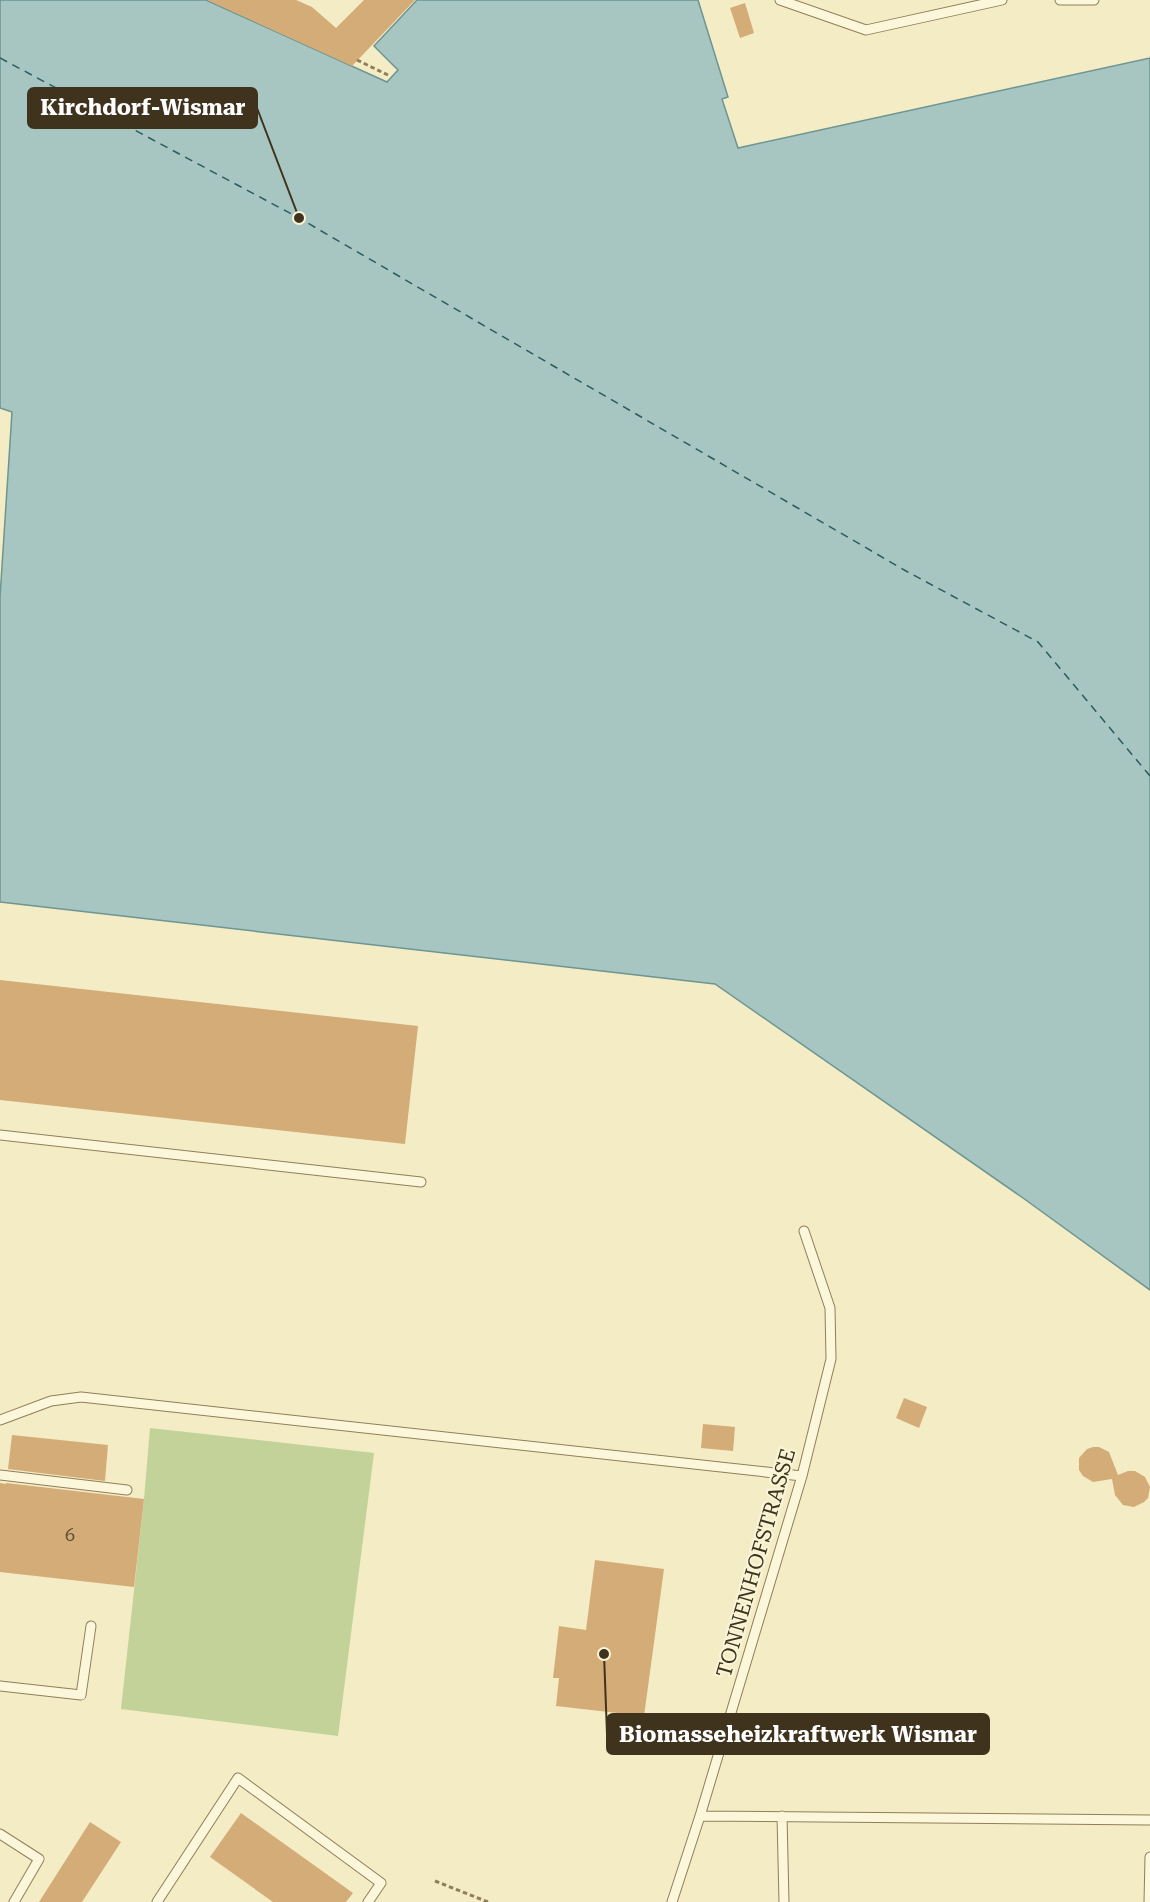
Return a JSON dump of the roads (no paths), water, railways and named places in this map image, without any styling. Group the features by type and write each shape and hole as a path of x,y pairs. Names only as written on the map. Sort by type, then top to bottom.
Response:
{"lane":[{"path":"780,0 866,30 1002,0"},
{"path":"1059,0 1092,0"},
{"path":"0,1135 421,1182"},
{"name":"TONNENHOFSTRASSE","path":"672,1902 802,1476 831,1359 830,1308 804,1231"},
{"path":"0,1419 51,1401 81,1397 802,1476"},
{"path":"0,1476 127,1491"},
{"path":"0,1686 81,1695 91,1626"},
{"path":"157,1902 238,1778 381,1883 368,1902"},
{"path":"700,1816 1150,1820"},
{"path":"782,1816 784,1902"},
{"path":"0,1834 39,1859 14,1902"},
{"path":"1149,1902 1150,1857"}],"water":[{"path":"0,0 206,0 387,82 398,70 374,46 417,0 698,0 728,97 722,99 738,148 1150,58 1150,1290 1023,1198 715,984 0,902 0,597 12,412 0,408"}],"place":[{"name":"Kirchdorf-Wismar","path":"299,218"},
{"name":"Biomasseheizkraftwerk Wismar","path":"604,1654"}]}
